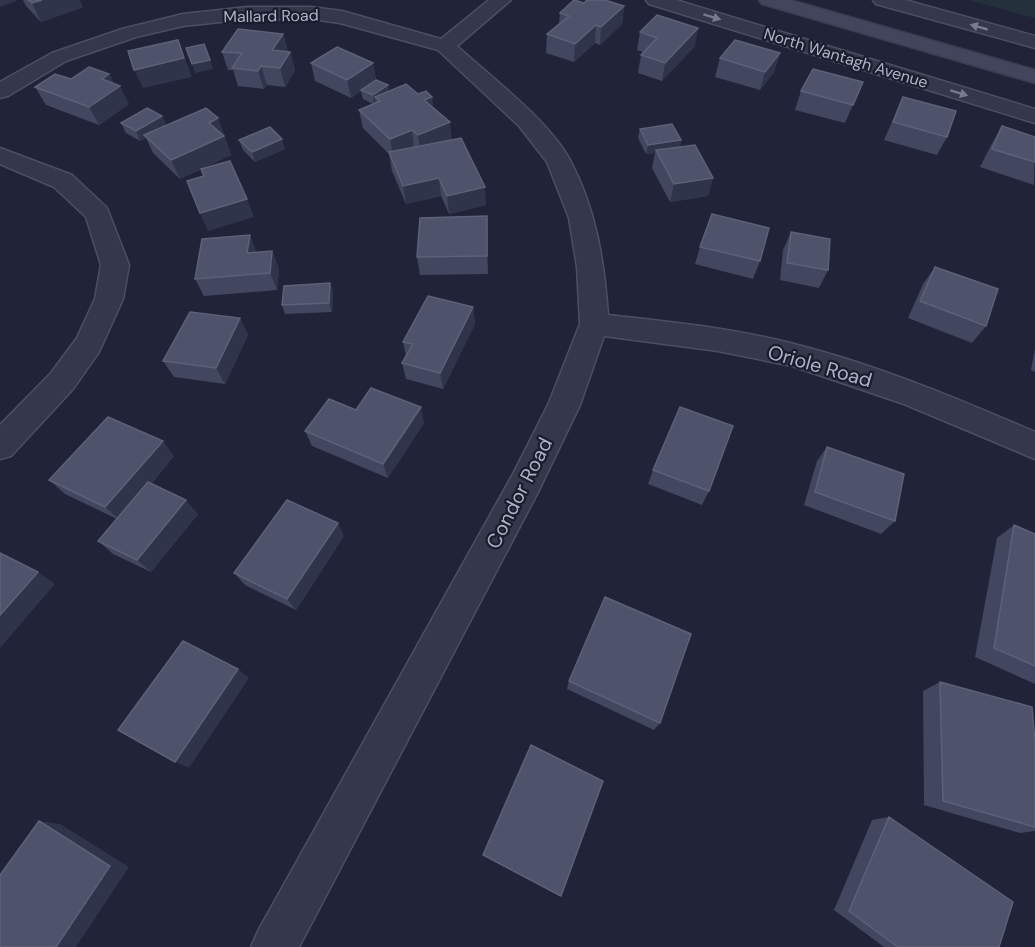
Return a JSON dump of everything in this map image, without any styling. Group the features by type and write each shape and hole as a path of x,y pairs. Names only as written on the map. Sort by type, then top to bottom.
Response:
{"main road":[{"name":"North Wantagh Avenue","path":"769,0 1035,77"}],"street":[{"path":"445,46 501,0"},
{"name":"North Wantagh Avenue","path":"656,0 1035,116"},
{"path":"883,0 1035,42"},
{"name":"Mallard Road","path":"0,91 59,57 129,33 183,20 248,13 342,17 445,46"},
{"name":"Condor Road","path":"274,947 525,484 564,405 594,324 591,267 582,218 558,160 527,120 445,46"},
{"path":"0,155 63,181 98,214 115,266 109,299 89,344 62,381 0,446"},
{"name":"Oriole Road","path":"594,324 690,336 791,355 947,407 1035,446"}],"shaded area":[{"path":"968,0 1035,0 1035,18"}],"building":[{"path":"574,0 584,3 587,0 605,0 624,6 601,27 596,25 575,44 547,34 569,16 560,13"},
{"path":"657,15 698,28 665,63 641,55 657,38 640,32"},
{"path":"238,29 283,34 272,50 290,52 280,68 261,66 258,71 232,68 242,53 222,52"},
{"path":"178,40 184,58 134,70 128,51"},
{"path":"735,40 780,53 765,72 720,58"},
{"path":"204,44 210,60 192,64 186,48"},
{"path":"337,47 373,63 347,80 311,63"},
{"path":"89,67 109,74 102,79 120,86 89,107 35,87 55,74 71,79"},
{"path":"813,69 863,82 853,105 801,91"},
{"path":"376,80 388,85 373,95 361,90"},
{"path":"406,84 418,94 426,91 432,97 424,100 450,122 418,135 412,130 390,139 359,110 380,101 375,97"},
{"path":"903,97 956,111 947,137 893,122"},
{"path":"147,108 162,116 136,131 121,123"},
{"path":"206,108 218,118 209,123 224,136 171,160 144,135"},
{"path":"672,124 681,140 648,145 640,129"},
{"path":"1002,126 1035,137 1035,162 992,149"},
{"path":"270,127 282,139 252,152 239,140"},
{"path":"461,138 485,187 447,196 439,178 403,186 389,152"},
{"path":"695,145 713,178 674,184 656,150"},
{"path":"230,161 247,199 200,213 187,181 204,176 201,169"},
{"path":"712,214 769,228 760,261 700,247"},
{"path":"487,216 487,256 417,257 420,218"},
{"path":"791,232 830,239 828,270 787,263"},
{"path":"250,235 247,253 272,251 270,273 195,279 202,239"},
{"path":"935,267 998,289 986,326 920,301"},
{"path":"330,283 329,303 282,305 284,286"},
{"path":"428,296 473,307 440,373 402,363 413,344 403,342"},
{"path":"190,312 240,318 216,368 163,361"},
{"path":"371,388 421,407 383,464 305,431 329,399 356,410"},
{"path":"680,407 733,426 709,491 653,470"},
{"path":"108,417 163,441 105,507 49,480"},
{"path":"827,447 904,474 895,521 815,492"},
{"path":"148,482 186,500 137,560 98,541"},
{"path":"287,500 338,523 287,599 234,573"},
{"path":"1014,525 1035,534 1035,666 994,648"},
{"path":"0,553 38,572 0,615"},
{"path":"605,597 691,634 660,723 569,681"},
{"path":"183,641 238,669 175,762 118,730"},
{"path":"940,682 1032,707 1035,742 1035,827 943,801"},
{"path":"531,745 603,781 561,896 483,855"},
{"path":"889,817 1013,902 999,947 898,947 849,911"},
{"path":"39,821 110,866 56,947 0,947 0,875"}]}
